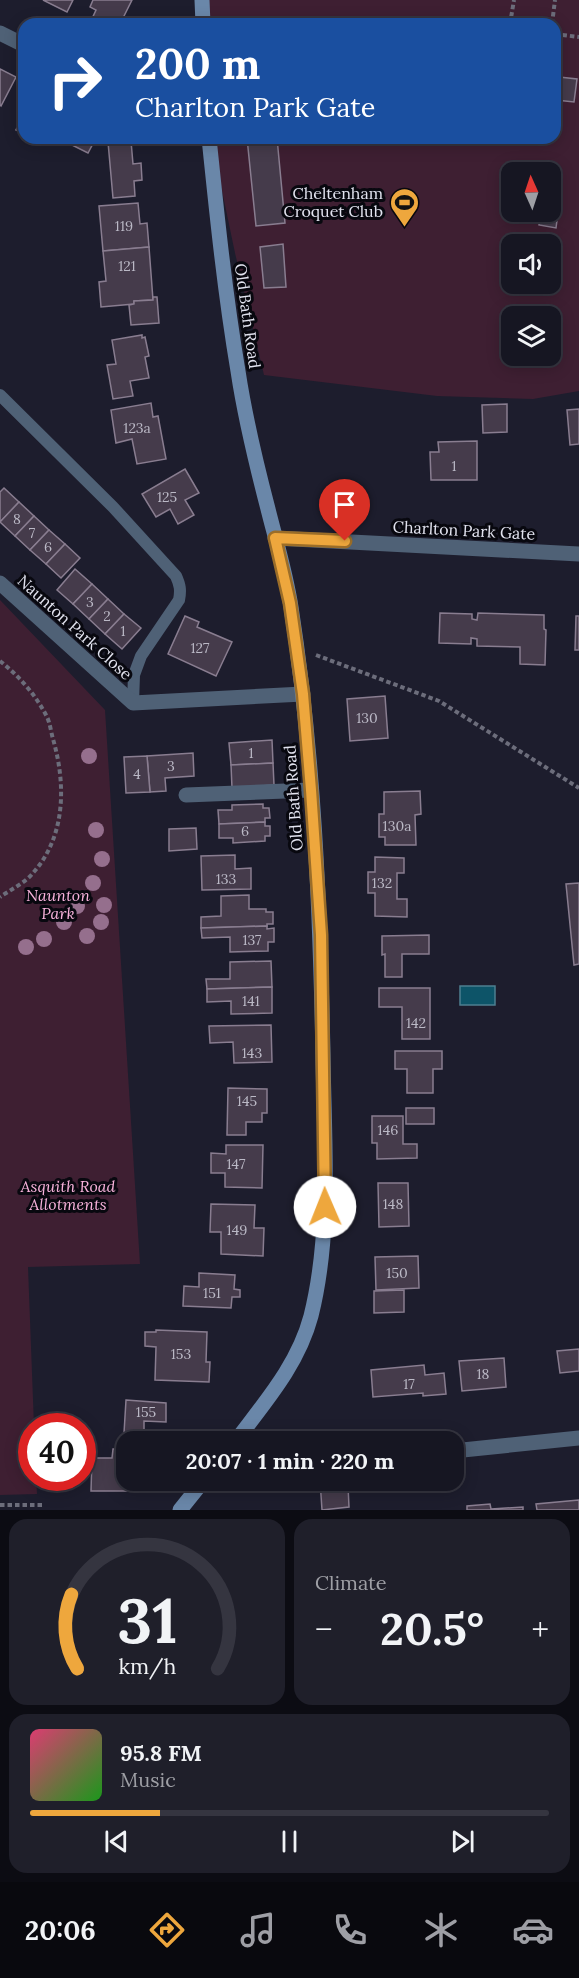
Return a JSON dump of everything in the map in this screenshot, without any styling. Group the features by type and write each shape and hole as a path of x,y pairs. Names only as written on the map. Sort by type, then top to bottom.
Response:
{"street":[{"path":"202,0 203,18"},
{"path":"0,33 18,42"},
{"name":"Old Bath Road","path":"210,144 222,260 238,372 255,458 290,603 297,648 311,790 321,947 325,1207 319,1273 310,1317 300,1348 283,1377 243,1431"},
{"name":"Charlton Park Gate","path":"275,538 579,554"},
{"name":"Naunton Park Close","path":"0,583 133,703 303,694"},
{"path":"186,795 311,790"},
{"path":"464,1450 579,1438"},
{"path":"180,1510 195,1491"}],"lane":[{"path":"0,395 113,507 176,576 180,584 179,600 141,656 134,675 133,703"}],"path":[{"path":"511,18 514,0"},
{"path":"553,18 555,0"},
{"path":"561,35 579,37"},
{"path":"297,648 439,701 579,788"},
{"path":"0,661 13,671 32,692 47,718 57,752 62,792 61,815 52,844 33,874 0,897"},
{"path":"0,1505 44,1505"}],"green space":[{"name":"Cheltenham Croquet Club","path":"202,0 579,0 579,391 533,399 437,396 264,375 212,144 561,144 561,18 203,18"},
{"path":"0,600 105,710 140,1264 28,1267 34,1413 18,1413 18,1491 37,1491 37,1494 0,1495"}],"water":[{"path":"460,986 495,986 495,1005 460,1005"}],"building":[{"path":"43,0 73,0 67,12"},
{"path":"93,0 132,0 123,18 92,18 96,10 90,7"},
{"path":"0,69 16,77 1,106 0,105"},
{"path":"561,77 577,79 574,102 561,101"},
{"path":"70,144 93,144 88,153"},
{"path":"108,144 131,144 133,164 141,163 142,180 134,181 135,196 113,198"},
{"path":"248,144 278,144 285,223 256,226"},
{"path":"138,203 140,224 147,223 149,247 103,251 99,206"},
{"path":"539,222 557,222 556,228 539,225"},
{"path":"283,244 286,287 264,288 260,247"},
{"path":"149,247 153,300 101,307 99,282 106,281 103,251"},
{"path":"153,297 157,297 159,323 131,325 129,305 134,304 134,301 153,300"},
{"path":"142,335 142,338 145,337 149,356 145,357 149,378 130,381 133,396 113,399 107,365 116,364 112,340"},
{"path":"151,403 153,417 158,416 166,459 137,464 132,439 116,443 111,410"},
{"path":"507,404 507,432 483,433 482,405"},
{"path":"579,409 579,444 570,445 567,410"},
{"path":"477,441 477,480 431,480 430,452 439,452 438,442"},
{"path":"185,469 199,493 185,500 194,515 178,524 170,509 156,517 142,494"},
{"path":"4,488 19,502 0,522 0,492"},
{"path":"19,502 34,516 15,536 0,522"},
{"path":"34,516 49,530 30,550 15,536"},
{"path":"49,530 65,544 46,564 30,550"},
{"path":"65,544 80,558 61,578 46,564"},
{"path":"75,569 92,584 73,604 57,590"},
{"path":"92,584 108,599 89,619 73,604"},
{"path":"108,599 124,614 105,634 89,619"},
{"path":"440,613 472,614 472,619 477,620 478,613 544,615 545,665 520,664 520,647 477,646 477,639 471,638 471,644 439,643"},
{"path":"124,614 141,628 122,649 105,634"},
{"path":"185,616 199,622 197,627 232,642 216,676 168,654"},
{"path":"576,616 579,616 579,650 575,650"},
{"path":"385,696 388,738 350,741 347,699"},
{"path":"272,740 273,763 231,765 229,743"},
{"path":"193,753 194,776 165,778 166,791 150,792 147,756"},
{"path":"147,756 150,792 126,793 124,757"},
{"path":"273,763 274,785 232,788 231,765"},
{"path":"420,791 421,814 415,815 416,845 385,845 385,837 379,837 379,814 384,814 384,792"},
{"path":"263,804 263,808 269,808 270,818 265,818 265,822 219,824 218,810 232,810 232,805"},
{"path":"265,822 265,826 270,826 270,836 265,836 265,841 233,843 233,838 219,838 219,824"},
{"path":"196,828 197,849 169,851 169,829"},
{"path":"235,855 235,869 251,868 251,889 202,890 201,856"},
{"path":"375,857 404,858 404,873 397,873 397,899 407,899 407,917 375,916 375,893 368,893 368,872 375,872"},
{"path":"579,883 579,964 574,965 566,884"},
{"path":"249,895 249,909 266,909 266,912 273,912 273,924 201,928 201,917 221,916 221,896"},
{"path":"267,926 267,929 274,928 274,942 268,942 268,951 230,952 230,937 202,938 201,928"},
{"path":"429,935 429,954 402,954 402,977 385,977 382,936"},
{"path":"271,961 272,987 207,989 206,979 230,979 230,962"},
{"path":"272,987 272,1013 231,1014 231,1001 207,1002 207,989"},
{"path":"379,988 430,988 430,1039 402,1039 402,1007 379,1007"},
{"path":"271,1025 272,1062 234,1063 233,1042 210,1043 209,1026"},
{"path":"395,1051 442,1051 442,1069 433,1069 433,1093 407,1093 407,1069 395,1069"},
{"path":"228,1088 267,1089 267,1113 262,1113 262,1122 246,1122 246,1135 227,1135"},
{"path":"406,1108 434,1108 434,1124 406,1124"},
{"path":"372,1116 403,1116 403,1144 417,1144 417,1158 377,1159 377,1143 372,1143"},
{"path":"226,1145 263,1145 262,1188 225,1187 225,1173 211,1173 211,1153 226,1154"},
{"path":"378,1183 408,1183 409,1226 379,1227"},
{"path":"211,1204 255,1205 254,1228 264,1228 263,1256 221,1254 221,1232 210,1232"},
{"path":"418,1256 419,1288 376,1290 375,1257"},
{"path":"199,1273 235,1275 234,1289 240,1290 240,1297 232,1297 231,1308 183,1306 184,1286 199,1287"},
{"path":"404,1290 404,1312 374,1313 374,1291"},
{"path":"156,1330 207,1332 206,1362 210,1362 209,1382 155,1380 156,1347 145,1346 145,1332 156,1332"},
{"path":"579,1349 579,1371 560,1373 557,1351"},
{"path":"504,1358 506,1387 462,1391 459,1361"},
{"path":"424,1365 425,1375 444,1373 446,1394 423,1396 423,1393 373,1397 371,1370"},
{"path":"126,1400 166,1403 166,1422 144,1421 144,1431 124,1431"},
{"path":"113,1449 116,1449 116,1491 96,1491 96,1458 112,1458"},
{"path":"321,1491 348,1491 349,1507 322,1510"},
{"path":"579,1500 579,1510 537,1510 536,1504"},
{"path":"490,1504 491,1509 523,1507 523,1510 467,1510 467,1506"}],"place":[{"name":"Cheltenham Croquet Club","path":"404,228"}],"route":[{"path":"325,1207 321,935 311,790 303,694 290,603 275,538 345,541"}],"park label":[{"name":"Naunton Park","path":"58,904"},
{"name":"Asquith Road Allotments","path":"68,1195"}]}
